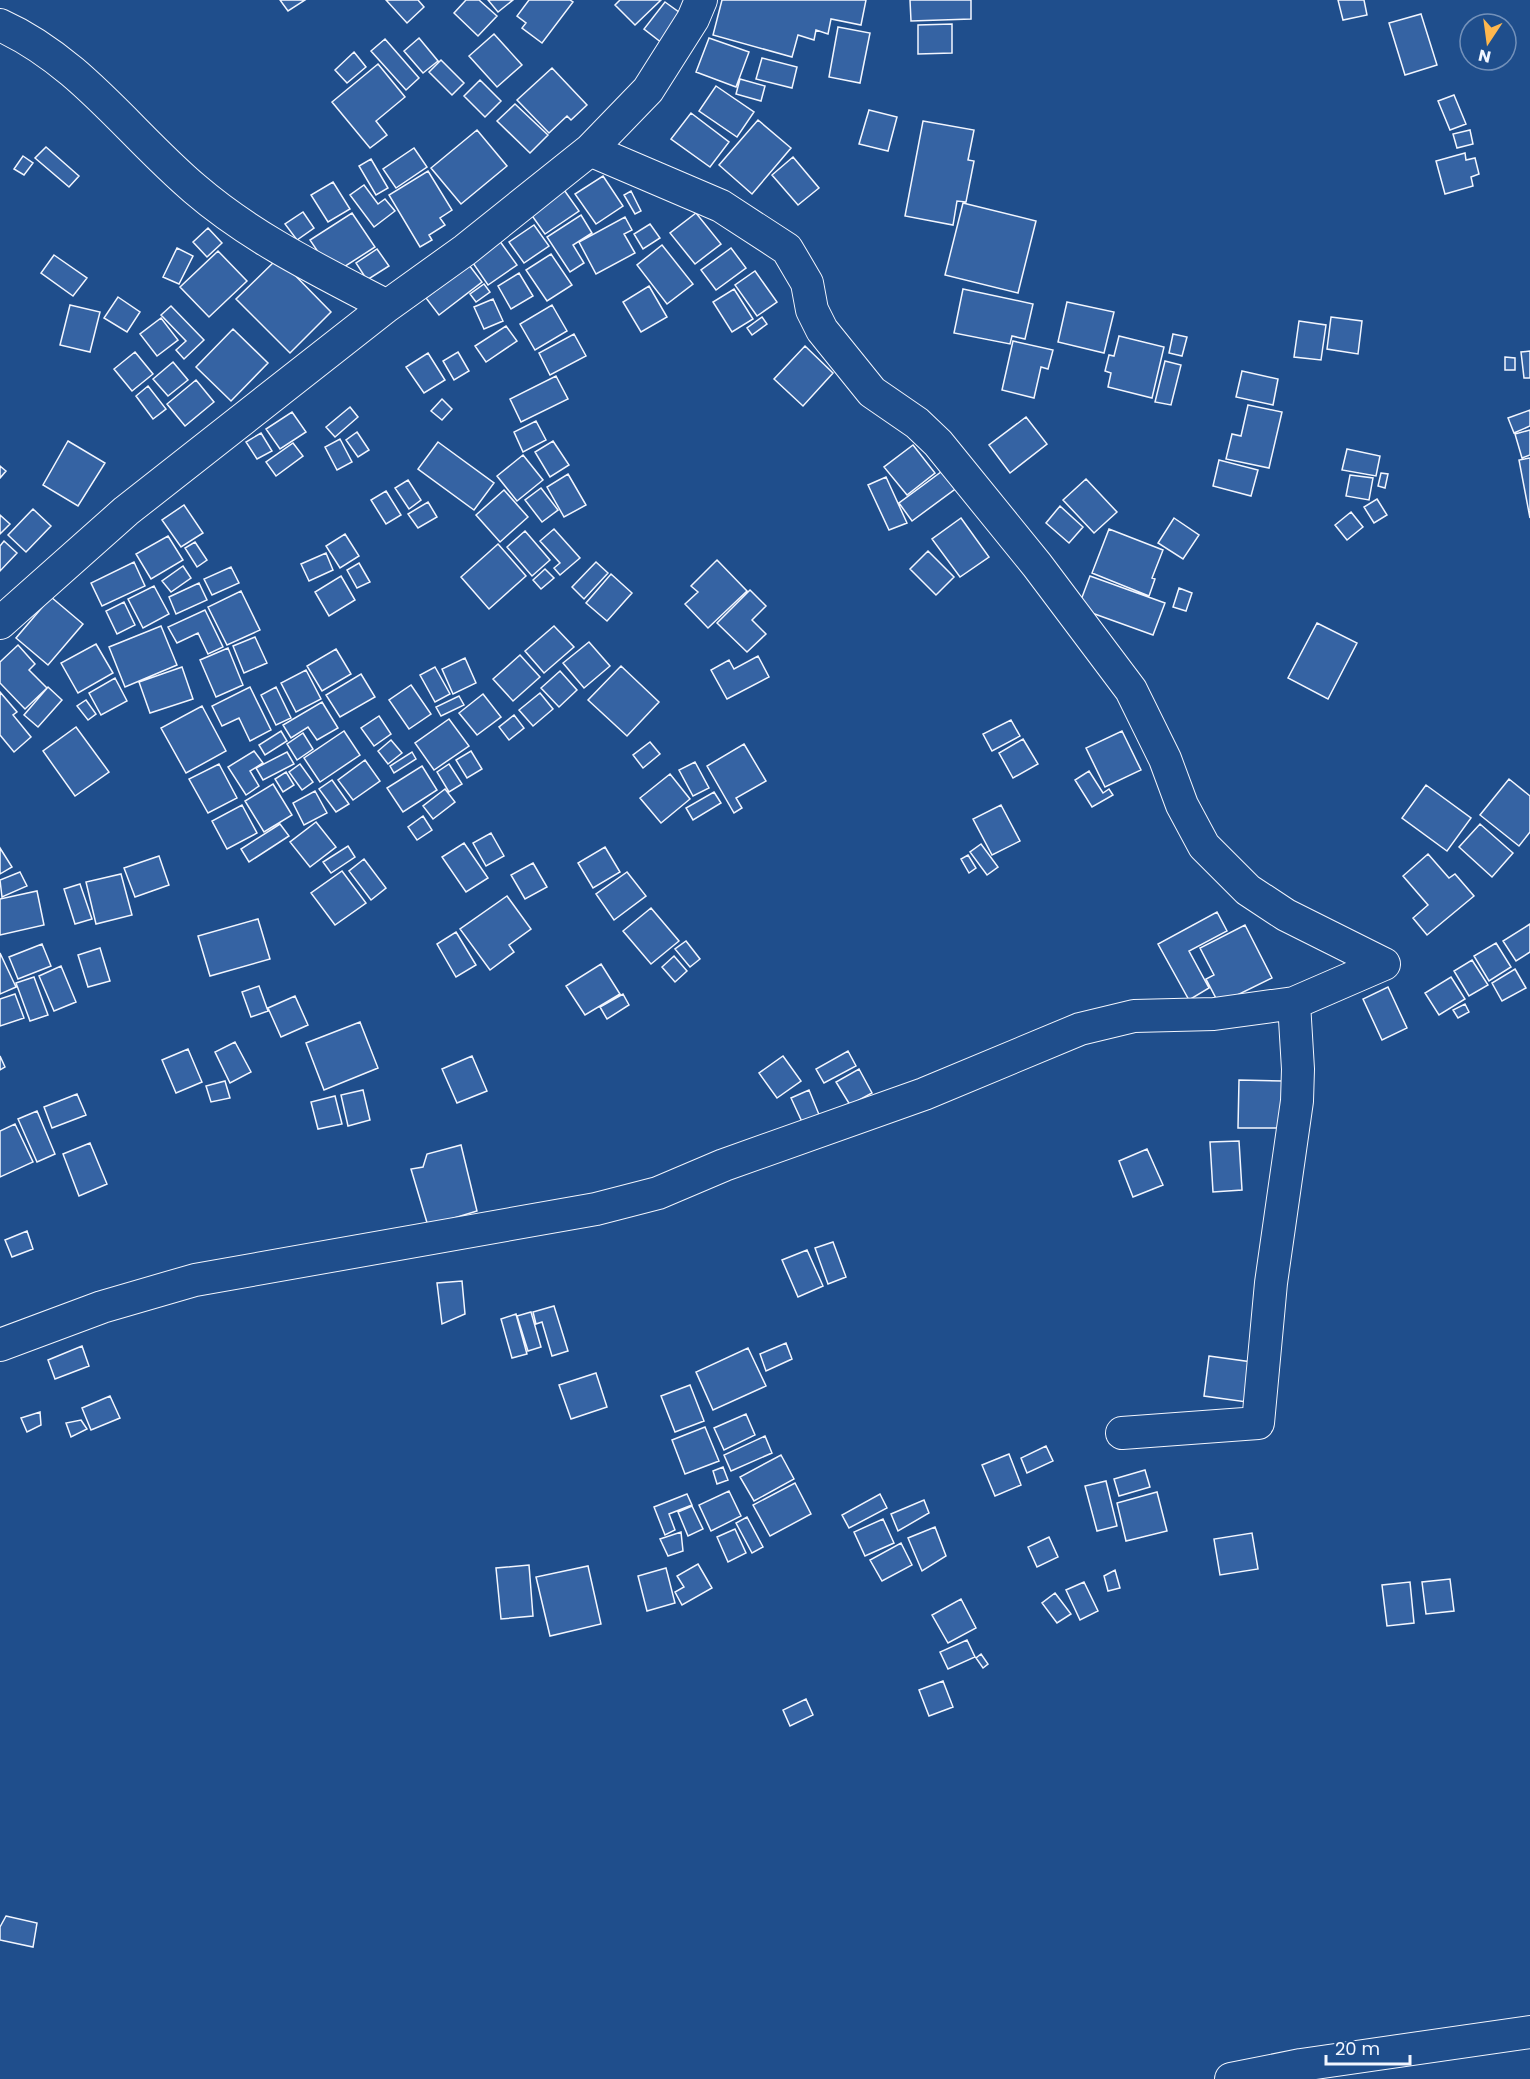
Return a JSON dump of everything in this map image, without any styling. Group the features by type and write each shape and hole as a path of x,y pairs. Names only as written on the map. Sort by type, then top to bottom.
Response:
{"street":[{"path":"0,623 126,511 387,306 465,250 590,150 648,90 693,20 701,0"},
{"path":"0,25 29,38 56,56 195,189 245,228 387,306"},
{"path":"0,1345 102,1307 195,1280 596,1209 658,1193 724,1165 924,1094 1080,1029 1134,1016 1214,1014 1294,1003 1384,964 1286,915 1248,890 1204,846 1182,805 1165,759 1131,690 1037,565 938,443 917,423 872,392 822,330 812,310 807,283 787,249 721,206 590,150"},
{"path":"1122,1432 1258,1423 1271,1282 1297,1101 1298,1070 1294,1003"},
{"path":"1232,2079 1312,2063 1530,2032"}],"building":[{"path":"280,0 305,0 288,11"},
{"path":"386,0 418,0 424,7 407,23"},
{"path":"466,0 479,0 497,16 478,36 454,13"},
{"path":"488,0 513,0 498,12"},
{"path":"529,0 570,0 573,2 542,43 522,28 526,23 517,16"},
{"path":"620,0 661,0 635,25 615,5"},
{"path":"722,0 866,0 861,25 831,19 828,34 816,30 814,40 798,35 792,57 713,35"},
{"path":"910,0 971,0 971,19 911,21"},
{"path":"1338,0 1364,0 1367,15 1343,20"},
{"path":"665,2 683,15 662,43 644,29"},
{"path":"1421,14 1437,65 1405,75 1389,23"},
{"path":"952,24 952,53 918,54 918,25"},
{"path":"838,27 870,33 860,83 829,77"},
{"path":"494,34 522,65 497,87 469,56"},
{"path":"419,38 438,61 423,73 404,51"},
{"path":"709,38 749,52 736,87 696,72"},
{"path":"385,39 419,78 406,90 371,51"},
{"path":"354,52 366,67 347,83 335,70"},
{"path":"762,58 797,67 792,88 756,79"},
{"path":"441,60 464,83 452,95 429,72"},
{"path":"378,64 405,97 376,121 387,135 370,148 332,102"},
{"path":"552,68 587,105 571,120 567,116 549,133 517,100"},
{"path":"740,79 765,86 761,101 736,94"},
{"path":"480,80 501,101 485,117 464,96"},
{"path":"716,86 754,112 737,137 699,111"},
{"path":"1454,95 1466,124 1450,130 1438,101"},
{"path":"515,104 548,135 530,153 497,121"},
{"path":"869,110 897,117 888,151 859,144"},
{"path":"691,113 729,142 710,167 671,139"},
{"path":"758,120 791,148 752,194 719,165"},
{"path":"923,121 974,130 968,160 974,161 966,202 957,201 953,225 905,216"},
{"path":"477,130 507,166 461,204 431,168"},
{"path":"1470,130 1473,144 1457,148 1453,134"},
{"path":"46,147 79,176 69,187 35,158"},
{"path":"414,148 427,167 396,188 383,169"},
{"path":"1465,153 1466,160 1475,158 1479,174 1471,177 1473,186 1445,194 1436,161"},
{"path":"23,156 33,163 24,175 14,169"},
{"path":"793,157 819,188 798,205 772,175"},
{"path":"371,159 388,188 376,195 359,166"},
{"path":"428,171 452,210 440,218 445,225 429,235 432,240 420,247 389,195"},
{"path":"603,176 623,206 596,224 575,194"},
{"path":"333,182 350,209 328,222 311,195"},
{"path":"364,185 378,204 385,199 395,211 374,227 350,195"},
{"path":"562,187 579,211 545,234 528,210"},
{"path":"631,191 641,211 635,214 624,195"},
{"path":"963,203 1036,221 1018,293 945,275"},
{"path":"303,212 314,228 297,240 285,224"},
{"path":"352,213 375,247 333,274 310,240"},
{"path":"696,213 721,244 695,264 670,233"},
{"path":"581,215 592,233 573,245 584,263 570,272 547,237"},
{"path":"625,217 632,230 624,234 635,253 596,274 579,242"},
{"path":"650,224 660,238 643,249 634,234"},
{"path":"534,225 549,246 524,263 509,242"},
{"path":"208,228 222,243 207,257 193,242"},
{"path":"499,240 517,265 488,285 471,260"},
{"path":"662,245 693,284 667,304 637,265"},
{"path":"177,248 193,256 179,284 163,277"},
{"path":"731,248 746,268 716,290 701,270"},
{"path":"377,249 389,266 367,280 356,263"},
{"path":"218,251 247,281 209,317 180,287"},
{"path":"551,254 572,285 547,301 526,270"},
{"path":"54,255 87,278 73,296 41,273"},
{"path":"278,258 331,312 290,353 236,299"},
{"path":"469,265 482,282 439,315 426,298"},
{"path":"755,271 777,302 757,316 735,285"},
{"path":"519,273 533,296 511,309 498,286"},
{"path":"484,284 490,292 476,302 470,294"},
{"path":"649,286 667,317 641,332 623,302"},
{"path":"734,289 753,319 732,332 713,302"},
{"path":"963,289 1033,304 1025,339 1012,336 1010,344 954,333"},
{"path":"118,297 140,312 127,332 104,318"},
{"path":"493,299 503,321 484,329 474,307"},
{"path":"1067,302 1114,312 1104,353 1058,342"},
{"path":"70,305 100,312 90,352 60,345"},
{"path":"552,305 567,331 535,350 520,324"},
{"path":"171,306 204,340 184,359 176,350 186,341 161,315"},
{"path":"762,317 767,324 752,335 747,328"},
{"path":"1331,317 1362,321 1358,354 1327,349"},
{"path":"161,318 178,340 157,356 140,334"},
{"path":"1299,321 1326,325 1321,360 1294,357"},
{"path":"506,326 517,341 486,362 475,346"},
{"path":"233,329 268,363 231,401 196,367"},
{"path":"574,334 586,356 550,375 539,353"},
{"path":"1173,334 1187,337 1182,356 1169,353"},
{"path":"1119,336 1164,347 1152,398 1108,387 1111,373 1105,371 1109,355 1114,356"},
{"path":"1013,341 1053,350 1048,369 1041,367 1034,398 1002,390"},
{"path":"805,346 833,373 803,406 774,379"},
{"path":"1530,351 1530,378 1524,378 1521,352"},
{"path":"135,352 153,374 132,391 114,369"},
{"path":"458,352 469,371 454,380 443,361"},
{"path":"428,353 445,380 424,393 406,367"},
{"path":"1505,357 1515,358 1515,370 1505,370"},
{"path":"1165,361 1181,365 1171,405 1155,402"},
{"path":"173,362 188,380 168,396 153,379"},
{"path":"1242,371 1278,379 1273,405 1236,397"},
{"path":"556,376 568,399 521,422 510,399"},
{"path":"196,380 214,402 185,426 167,404"},
{"path":"148,386 166,409 153,419 136,396"},
{"path":"442,399 452,409 442,420 431,411"},
{"path":"1248,405 1282,412 1269,468 1226,459 1232,434 1241,436"},
{"path":"350,407 358,417 335,437 326,427"},
{"path":"1530,410 1530,426 1514,433 1508,418"},
{"path":"292,412 306,432 280,449 266,429"},
{"path":"1026,417 1047,444 1010,473 989,445"},
{"path":"536,421 546,440 523,452 514,432"},
{"path":"1530,430 1530,455 1522,458 1515,434"},
{"path":"357,432 369,450 358,457 346,440"},
{"path":"261,433 272,451 257,459 246,442"},
{"path":"340,439 352,462 337,470 325,447"},
{"path":"68,441 105,463 78,506 43,485"},
{"path":"553,441 569,465 550,477 535,452"},
{"path":"438,442 494,483 474,510 418,469"},
{"path":"293,443 303,456 276,476 266,462"},
{"path":"913,445 935,473 907,495 884,467"},
{"path":"1347,449 1380,456 1376,476 1342,470"},
{"path":"523,455 543,480 517,501 497,476"},
{"path":"1530,458 1530,518 1519,460"},
{"path":"1219,460 1258,470 1251,496 1213,486"},
{"path":"0,466 6,471 0,478"},
{"path":"945,469 958,487 912,521 899,503"},
{"path":"1381,473 1388,474 1385,488 1378,486"},
{"path":"568,474 586,505 564,517 547,487"},
{"path":"1350,475 1373,478 1369,500 1346,496"},
{"path":"886,477 907,523 889,530 868,485"},
{"path":"1086,479 1117,512 1094,533 1063,500"},
{"path":"408,480 421,500 409,509 395,488"},
{"path":"541,488 558,510 542,522 525,500"},
{"path":"504,490 528,517 500,542 476,515"},
{"path":"386,491 401,515 386,524 371,500"},
{"path":"1377,499 1387,515 1374,523 1364,507"},
{"path":"428,502 437,517 418,528 408,514"},
{"path":"184,505 203,533 181,547 162,520"},
{"path":"1060,506 1083,527 1069,543 1046,523"},
{"path":"33,509 51,526 26,552 8,535"},
{"path":"1351,512 1363,527 1347,540 1335,525"},
{"path":"0,515 10,524 0,534"},
{"path":"961,518 989,557 960,577 932,539"},
{"path":"1174,518 1199,535 1183,559 1158,543"},
{"path":"554,529 580,558 560,575 554,568 560,563 540,541"},
{"path":"1109,529 1163,550 1152,578 1155,579 1149,596 1092,573"},
{"path":"525,531 550,560 532,576 507,547"},
{"path":"345,534 359,556 340,568 326,546"},
{"path":"168,536 183,560 151,579 136,554"},
{"path":"4,541 17,553 0,571 0,546"},
{"path":"195,542 207,560 197,567 185,548"},
{"path":"498,544 526,576 489,609 461,577"},
{"path":"928,551 954,577 936,595 910,569"},
{"path":"326,553 333,570 309,581 301,564"},
{"path":"717,560 747,591 708,628 685,604 698,592 691,586"},
{"path":"134,562 145,586 102,606 91,583"},
{"path":"596,562 608,573 584,599 572,587"},
{"path":"359,563 370,582 357,588 347,570"},
{"path":"183,566 191,578 171,592 162,581"},
{"path":"231,567 239,583 212,595 204,579"},
{"path":"545,569 554,578 541,589 533,580"},
{"path":"611,574 632,593 607,621 586,603"},
{"path":"341,576 355,600 329,616 315,592"},
{"path":"1090,576 1165,603 1153,635 1078,608"},
{"path":"199,583 207,600 176,614 169,597"},
{"path":"154,586 169,614 143,628 128,599"},
{"path":"1179,588 1192,593 1186,611 1173,607"},
{"path":"750,590 766,606 752,620 766,634 747,652 717,623"},
{"path":"241,591 260,630 227,645 208,607"},
{"path":"51,597 83,624 48,665 16,638"},
{"path":"124,602 135,625 117,634 106,611"},
{"path":"205,610 223,647 208,654 198,633 177,643 168,627"},
{"path":"1317,623 1357,643 1328,699 1288,678"},
{"path":"161,626 177,665 125,687 109,647"},
{"path":"554,626 574,647 544,673 525,651"},
{"path":"255,637 267,663 244,673 233,646"},
{"path":"589,642 610,666 584,688 563,663"},
{"path":"96,644 113,673 78,693 61,663"},
{"path":"18,645 35,664 29,670 47,688 25,709 0,683 0,662"},
{"path":"228,648 243,685 216,697 200,660"},
{"path":"336,649 351,674 322,691 307,666"},
{"path":"520,655 540,677 513,701 493,679"},
{"path":"758,656 769,677 727,699 711,670 729,660 734,669"},
{"path":"465,658 476,683 453,694 442,669"},
{"path":"621,666 659,702 627,736 588,700"},
{"path":"182,667 193,699 150,713 139,682"},
{"path":"435,667 450,694 435,702 420,675"},
{"path":"306,670 321,699 296,712 281,683"},
{"path":"560,671 577,690 559,707 541,688"},
{"path":"361,674 375,697 340,717 326,695"},
{"path":"115,678 127,701 101,715 89,693"},
{"path":"411,685 431,714 409,729 389,700"},
{"path":"48,687 62,700 38,727 24,715"},
{"path":"250,687 271,730 250,741 239,718 222,726 212,706"},
{"path":"276,687 291,718 276,725 261,695"},
{"path":"0,692 17,712 13,715 31,737 14,752 0,735"},
{"path":"540,693 553,709 533,726 519,710"},
{"path":"483,694 501,717 477,735 459,713"},
{"path":"459,696 464,705 441,716 436,707"},
{"path":"86,700 96,714 88,720 77,706"},
{"path":"322,702 338,728 317,740 308,727 291,738 283,725"},
{"path":"202,706 226,751 186,773 161,728"},
{"path":"514,715 524,728 509,740 499,727"},
{"path":"379,716 391,734 374,746 361,728"},
{"path":"449,719 469,746 434,770 415,743"},
{"path":"1011,720 1020,736 992,751 983,734"},
{"path":"76,727 109,772 75,796 43,751"},
{"path":"281,731 287,741 265,755 259,745"},
{"path":"344,731 360,755 320,782 304,758"},
{"path":"1122,731 1141,770 1105,787 1086,748"},
{"path":"303,733 313,749 297,760 287,744"},
{"path":"1023,739 1038,764 1013,778 999,753"},
{"path":"391,740 402,753 388,764 378,751"},
{"path":"650,742 660,754 643,768 633,755"},
{"path":"744,744 766,781 736,798 742,808 734,813 707,766"},
{"path":"254,751 263,763 250,771 259,786 246,795 228,767"},
{"path":"471,751 482,769 467,778 456,760"},
{"path":"287,752 294,764 263,780 256,768"},
{"path":"412,752 416,759 394,773 390,766"},
{"path":"365,760 380,781 353,800 338,780"},
{"path":"695,762 709,788 693,796 679,770"},
{"path":"219,764 237,798 208,813 189,779"},
{"path":"300,764 313,782 302,790 289,772"},
{"path":"449,764 462,784 449,792 437,772"},
{"path":"422,766 437,790 403,812 387,788"},
{"path":"1089,771 1103,793 1109,789 1113,795 1092,807 1075,780"},
{"path":"286,772 294,785 283,792 275,779"},
{"path":"670,774 690,799 661,823 640,798"},
{"path":"1509,779 1530,796 1530,832 1519,846 1480,815"},
{"path":"332,780 349,804 336,812 319,789"},
{"path":"273,784 292,815 264,832 245,801"},
{"path":"1426,785 1471,818 1447,851 1402,818"},
{"path":"445,789 455,802 433,819 423,806"},
{"path":"315,791 327,813 304,825 293,803"},
{"path":"714,792 721,803 693,820 686,808"},
{"path":"242,805 257,833 227,849 212,821"},
{"path":"1001,805 1020,841 992,855 973,819"},
{"path":"423,816 432,830 417,840 408,827"},
{"path":"316,822 336,847 310,867 290,842"},
{"path":"280,824 289,836 249,862 241,849"},
{"path":"1480,824 1513,853 1492,877 1459,847"},
{"path":"491,833 504,856 486,866 473,843"},
{"path":"464,843 488,878 466,892 442,857"},
{"path":"981,844 998,867 987,875 970,852"},
{"path":"348,846 355,857 331,873 323,862"},
{"path":"605,847 620,872 593,888 578,863"},
{"path":"0,848 12,867 0,874"},
{"path":"1428,854 1449,878 1455,874 1474,896 1427,935 1413,918 1428,905 1403,876"},
{"path":"968,855 976,868 969,873 961,859"},
{"path":"159,856 169,885 135,897 124,868"},
{"path":"364,859 386,888 371,900 349,871"},
{"path":"533,863 547,887 525,899 511,875"},
{"path":"342,871 366,903 335,925 311,893"},
{"path":"20,872 27,886 2,897 0,880"},
{"path":"627,872 646,896 614,920 596,894"},
{"path":"121,874 132,915 96,924 86,882"},
{"path":"80,884 92,919 75,924 64,889"},
{"path":"37,891 44,925 0,935 0,899"},
{"path":"507,896 531,929 509,945 514,952 490,970 460,929"},
{"path":"651,908 679,941 651,964 623,931"},
{"path":"1217,912 1227,931 1189,951 1209,988 1189,1000 1158,944"},
{"path":"258,919 270,959 210,976 198,936"},
{"path":"1530,924 1530,952 1516,961 1503,941"},
{"path":"1245,925 1272,978 1219,1004 1206,979 1214,975 1200,948"},
{"path":"456,932 476,965 456,977 437,944"},
{"path":"686,941 700,959 690,967 675,949"},
{"path":"1496,943 1511,967 1489,981 1474,956"},
{"path":"42,944 51,966 18,979 9,957"},
{"path":"100,948 110,981 88,987 78,955"},
{"path":"0,953 16,987 0,994"},
{"path":"674,956 687,971 675,982 662,967"},
{"path":"1472,960 1488,985 1469,996 1454,971"},
{"path":"601,964 620,994 585,1015 566,986"},
{"path":"61,966 76,1002 54,1011 39,976"},
{"path":"1515,969 1526,988 1502,1001 1492,983"},
{"path":"34,977 48,1015 30,1021 16,983"},
{"path":"1451,977 1465,999 1439,1015 1425,993"},
{"path":"259,986 268,1011 251,1017 242,992"},
{"path":"1388,987 1407,1028 1382,1040 1363,999"},
{"path":"15,994 24,1018 0,1026 0,999"},
{"path":"623,994 629,1005 607,1019 600,1007"},
{"path":"295,996 308,1025 281,1037 268,1008"},
{"path":"1465,1004 1469,1012 1458,1018 1453,1010"},
{"path":"360,1022 378,1068 324,1090 306,1043"},
{"path":"235,1042 251,1072 230,1083 215,1052"},
{"path":"188,1049 202,1082 176,1093 162,1060"},
{"path":"848,1051 856,1066 824,1083 816,1069"},
{"path":"0,1056 5,1067 0,1070"},
{"path":"472,1056 487,1091 457,1103 442,1069"},
{"path":"783,1056 801,1081 777,1098 759,1073"},
{"path":"859,1069 872,1093 850,1105 836,1082"},
{"path":"1239,1080 1283,1081 1282,1128 1238,1128"},
{"path":"225,1081 230,1098 211,1102 206,1086"},
{"path":"363,1090 370,1120 348,1126 341,1095"},
{"path":"809,1090 820,1117 803,1124 791,1098"},
{"path":"77,1094 86,1115 52,1128 44,1107"},
{"path":"335,1096 342,1124 318,1129 311,1102"},
{"path":"37,1111 55,1154 37,1162 18,1119"},
{"path":"15,1124 33,1162 0,1177 0,1131"},
{"path":"1239,1141 1242,1190 1213,1192 1210,1142"},
{"path":"90,1143 107,1184 79,1196 63,1154"},
{"path":"461,1145 477,1211 428,1226 411,1169 423,1167 427,1154"},
{"path":"1147,1149 1163,1185 1133,1197 1119,1161"},
{"path":"27,1231 33,1249 12,1257 5,1240"},
{"path":"833,1242 846,1277 828,1284 815,1248"},
{"path":"807,1250 823,1286 798,1297 782,1260"},
{"path":"462,1281 465,1314 442,1324 437,1283"},
{"path":"554,1306 568,1351 552,1356 542,1322 536,1324 533,1312"},
{"path":"531,1312 541,1347 528,1351 517,1316"},
{"path":"516,1314 527,1354 512,1358 501,1319"},
{"path":"786,1343 792,1359 766,1371 760,1354"},
{"path":"82,1346 89,1366 55,1379 48,1360"},
{"path":"748,1348 766,1386 713,1410 696,1372"},
{"path":"1209,1356 1259,1363 1254,1403 1204,1396"},
{"path":"596,1373 607,1407 571,1419 559,1385"},
{"path":"690,1385 704,1421 675,1432 661,1396"},
{"path":"110,1396 120,1418 91,1430 82,1408"},
{"path":"40,1412 41,1425 27,1432 21,1418"},
{"path":"746,1414 755,1435 724,1450 714,1428"},
{"path":"81,1420 87,1429 71,1437 66,1423"},
{"path":"705,1427 719,1461 685,1474 672,1440"},
{"path":"765,1436 772,1453 731,1471 724,1455"},
{"path":"1046,1446 1053,1461 1027,1473 1021,1458"},
{"path":"1009,1454 1021,1485 995,1496 982,1465"},
{"path":"781,1455 794,1479 754,1501 740,1477"},
{"path":"723,1467 728,1480 717,1484 713,1471"},
{"path":"1145,1470 1150,1487 1119,1496 1114,1479"},
{"path":"1106,1481 1117,1526 1097,1531 1085,1486"},
{"path":"795,1483 811,1514 770,1536 753,1505"},
{"path":"729,1491 741,1516 711,1531 699,1505"},
{"path":"1157,1492 1167,1531 1126,1541 1117,1503"},
{"path":"687,1494 692,1505 669,1514 675,1530 665,1535 654,1507"},
{"path":"880,1494 887,1508 849,1528 842,1515"},
{"path":"924,1500 929,1513 898,1531 891,1514"},
{"path":"692,1506 703,1529 688,1536 678,1512"},
{"path":"747,1517 763,1547 752,1553 736,1523"},
{"path":"883,1519 894,1543 865,1556 854,1532"},
{"path":"935,1527 946,1556 922,1571 908,1538"},
{"path":"735,1529 746,1553 728,1562 717,1537"},
{"path":"681,1532 683,1551 668,1556 660,1539"},
{"path":"1252,1533 1258,1569 1220,1575 1214,1539"},
{"path":"1049,1537 1058,1557 1037,1567 1028,1547"},
{"path":"901,1543 912,1565 882,1581 870,1560"},
{"path":"698,1564 712,1588 682,1605 675,1592 684,1587 677,1576"},
{"path":"529,1565 533,1616 501,1619 496,1568"},
{"path":"588,1566 601,1624 550,1636 536,1577"},
{"path":"666,1568 675,1603 647,1611 638,1576"},
{"path":"1115,1570 1120,1588 1108,1591 1104,1576"},
{"path":"1450,1579 1454,1611 1426,1614 1422,1582"},
{"path":"1084,1582 1098,1611 1080,1620 1066,1590"},
{"path":"1410,1582 1414,1623 1387,1626 1382,1585"},
{"path":"1055,1593 1071,1614 1057,1623 1042,1603"},
{"path":"961,1599 976,1628 948,1643 932,1615"},
{"path":"967,1640 975,1657 948,1669 940,1652"},
{"path":"981,1654 988,1664 983,1668 976,1658"},
{"path":"943,1681 953,1707 929,1716 919,1690"},
{"path":"806,1699 813,1715 790,1726 783,1710"},
{"path":"6,1916 37,1923 33,1947 0,1940 0,1927"}]}
